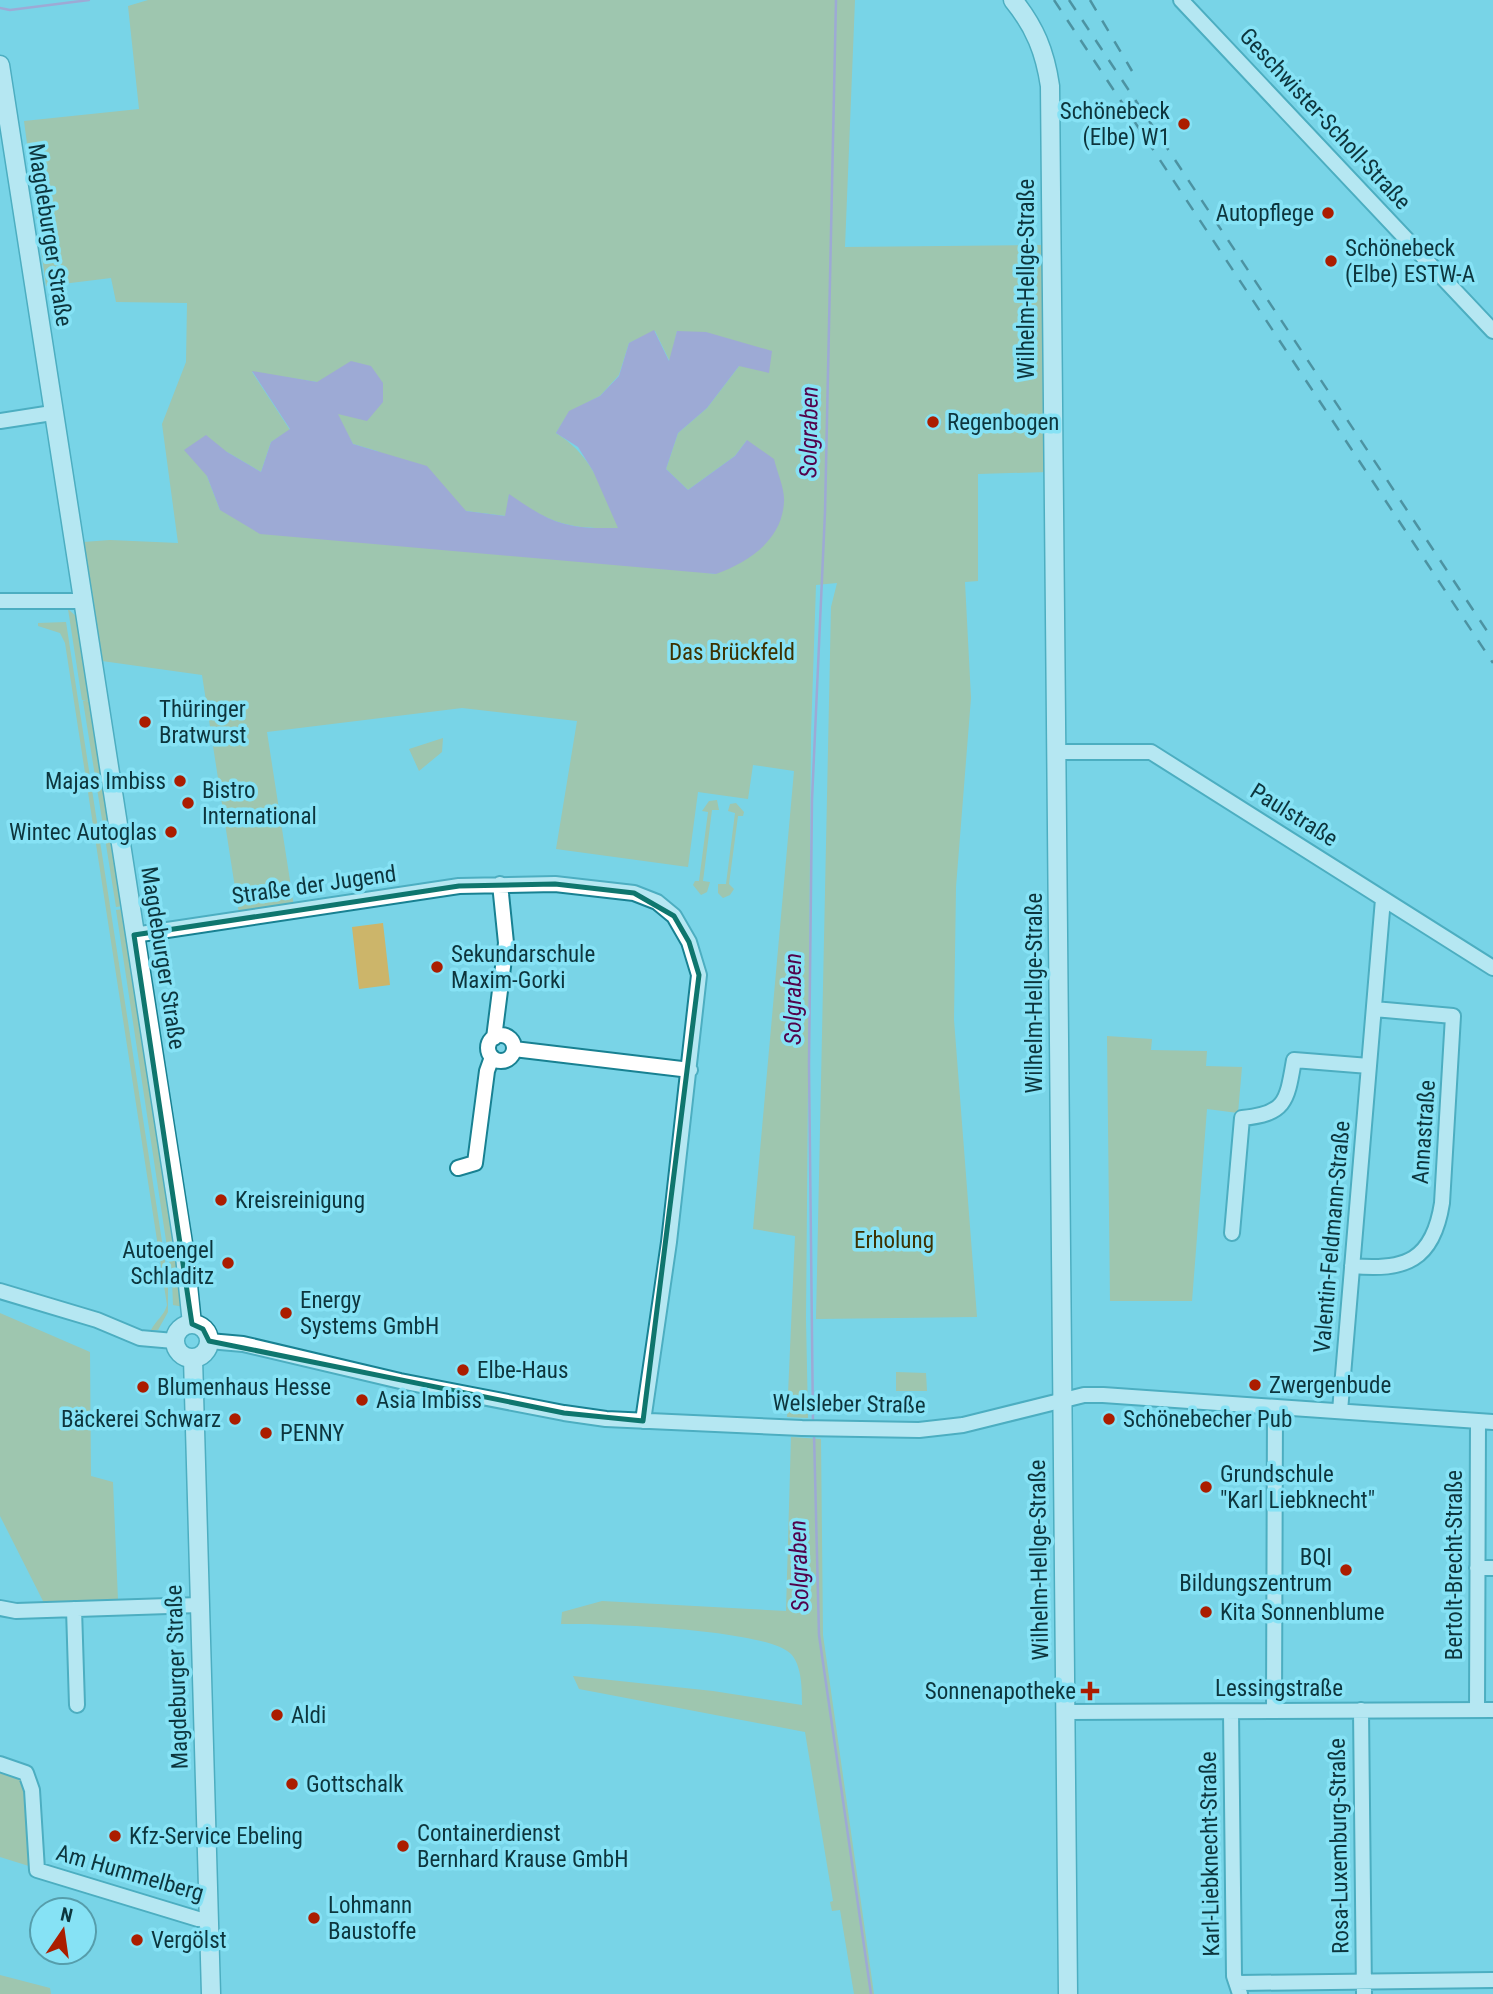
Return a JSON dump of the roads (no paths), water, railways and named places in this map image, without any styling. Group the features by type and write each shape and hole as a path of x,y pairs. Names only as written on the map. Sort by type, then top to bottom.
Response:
{"main road":[{"name":"Wilhelm-Hellge-Straße","path":"1013,0 1035,31 1042,48 1049,86 1068,1994"},
{"name":"Magdeburger Straße","path":"0,65 52,413 184,1246 192,1324"},
{"path":"192,1324 203,1329 209,1341 203,1354 193,1358 178,1352 174,1341 179,1330 192,1324"},
{"name":"Magdeburger Straße","path":"193,1358 211,1994"}],"street":[{"name":"Geschwister-Scholl-Straße","path":"1181,0 1493,331"},
{"path":"0,421 52,413"},
{"path":"0,601 82,601"},
{"name":"Paulstraße","path":"1057,752 1151,752 1493,968"},
{"path":"458,1168 475,1163 487,1071 492,1057 489,1045 494,1038 506,943 500,884"},
{"name":"Straße der Jugend","path":"134,935 459,886 500,884 555,884 634,894 657,902 674,916 689,942 699,975 690,1070 643,1421"},
{"name":"Valentin-Feldmann-Straße","path":"1340,1411 1383,899"},
{"name":"Annastraße","path":"1352,1266 1391,1268 1414,1258 1434,1233 1442,1203 1453,1016 1374,1009"},
{"path":"494,1038 508,1037 514,1049"},
{"path":"514,1049 690,1070"},
{"path":"492,1057 506,1060 514,1049"},
{"path":"1232,1233 1242,1118 1264,1116 1280,1108 1288,1093 1294,1060 1369,1066"},
{"path":"0,1291 97,1320 141,1338 174,1341"},
{"name":"Welsleber Straße","path":"209,1341 243,1344 340,1368 564,1413 643,1421 815,1429 919,1430 963,1425 1062,1400 1103,1395 1486,1421"},
{"path":"1274,1711 1275,1407"},
{"name":"Bertolt-Brecht-Straße","path":"1477,1710 1476,1568 1486,1421"},
{"path":"1476,1568 1493,1568"},
{"path":"0,1608 74,1609 199,1605"},
{"path":"74,1609 77,1704"},
{"name":"Rosa-Luxemburg-Straße","path":"1361,1710 1364,1988"},
{"name":"Lessingstraße","path":"1065,1712 1493,1710"},
{"name":"Karl-Liebknecht-Straße","path":"1231,1712 1234,1976 1240,1989"},
{"name":"Am Hummelberg","path":"0,1764 26,1773 37,1870 198,1919 209,1920"},
{"name":"Rosa-Luxemburg-Straße","path":"1240,1989 1364,1988 1493,1980"}],"waterway":[{"path":"0,8 10,10 89,0"},
{"name":"Solgraben","path":"813,1424 809,1064 812,800 825,512 836,0"},
{"name":"Solgraben","path":"814,1434 819,1635 871,1994"}],"railway":[{"path":"1054,0 1493,663"},
{"path":"1069,0 1493,640"},
{"path":"1090,0 1132,71"}],"place":[{"name":"Schönebeck (Elbe) W1","path":"1184,124"},
{"name":"Autopflege","path":"1328,213"},
{"name":"Schönebeck (Elbe) ESTW-A","path":"1331,261"},
{"name":"Regenbogen","path":"933,422"},
{"name":"Thüringer Bratwurst","path":"145,722"},
{"name":"Majas Imbiss","path":"180,781"},
{"name":"Bistro International","path":"188,803"},
{"name":"Wintec Autoglas","path":"171,832"},
{"name":"Sekundarschule Maxim-Gorki","path":"437,967"},
{"name":"Kreisreinigung","path":"221,1200"},
{"name":"Autoengel Schladitz","path":"228,1263"},
{"name":"Energy Systems GmbH","path":"286,1313"},
{"name":"Elbe-Haus","path":"463,1370"},
{"name":"Zwergenbude","path":"1255,1385"},
{"name":"Blumenhaus Hesse","path":"143,1387"},
{"name":"Asia Imbiss","path":"362,1400"},
{"name":"Bäckerei Schwarz","path":"235,1419"},
{"name":"Schönebecher Pub","path":"1109,1419"},
{"name":"PENNY","path":"266,1433"},
{"name":"Grundschule \"Karl Liebknecht\"","path":"1206,1487"},
{"name":"BQI Bildungszentrum","path":"1346,1570"},
{"name":"Kita Sonnenblume","path":"1206,1612"},
{"name":"Sonnenapotheke","path":"1090,1691"},
{"name":"Aldi","path":"277,1715"},
{"name":"Gottschalk","path":"292,1784"},
{"name":"Kfz-Service Ebeling","path":"115,1836"},
{"name":"Containerdienst Bernhard Krause GmbH","path":"403,1846"},
{"name":"Lohmann Baustoffe","path":"314,1918"},
{"name":"Vergölst","path":"137,1940"}],"park label":[{"name":"Das Brückfeld","path":"732,652"},
{"name":"Erholung","path":"894,1240"}]}
